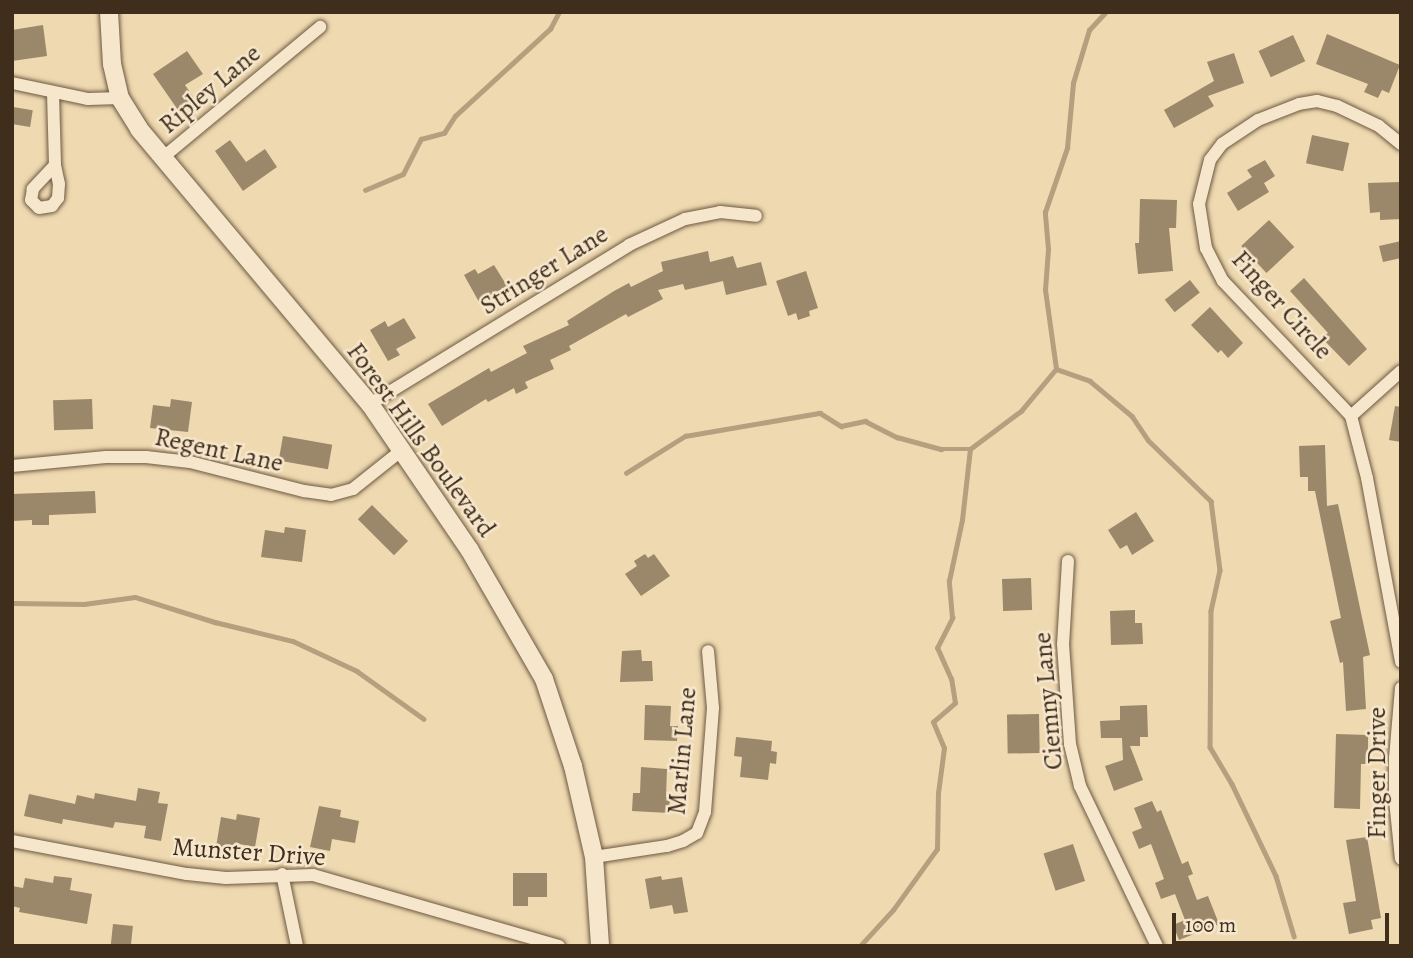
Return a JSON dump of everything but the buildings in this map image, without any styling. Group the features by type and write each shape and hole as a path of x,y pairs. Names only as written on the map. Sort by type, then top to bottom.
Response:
{"main road":[{"name":"Forest Hills Boulevard","path":"109,12 112,64 120,98 161,159 370,404 469,549 544,679 573,766 594,857 600,946"}],"street":[{"name":"Ripley Lane","path":"161,159 320,27"},
{"path":"12,83 88,99 120,98"},
{"path":"53,93 55,165"},
{"name":"Finger Circle","path":"1351,416 1223,281 1212,265 1201,229 1199,204 1203,178 1210,160 1222,144 1258,120 1299,104 1317,101 1337,106 1379,126 1401,144"},
{"name":"Stringer Lane","path":"370,404 629,245 685,219 720,212 756,216"},
{"path":"1401,372 1351,416 1367,478 1401,662"},
{"name":"Regent Lane","path":"12,466 106,457 146,457 190,462 304,491 331,495 354,489 402,450"},
{"name":"Ciemny Lane","path":"1068,561 1064,591 1065,697 1070,744 1080,786 1157,946"},
{"name":"Marlin Lane","path":"594,857 667,846 697,833 705,812 713,708 708,651"},
{"name":"Finger Drive","path":"1401,688 1395,800 1401,859"},
{"name":"Munster Drive","path":"12,841 187,874 226,878 313,875 354,884 559,946"},
{"path":"282,874 297,946"}],"waterway":[{"path":"365,190 403,174 421,139 444,133 455,116 550,29 559,12"},
{"path":"860,946 893,910 937,849 938,793 944,748 933,722 955,703 951,679 937,648 952,618 949,581 962,520 970,449 1021,411 1056,369 1045,290 1048,249 1045,212 1067,148 1073,83 1089,30 1106,12"},
{"path":"1056,369 1090,381 1132,416 1148,440 1211,501 1220,570 1211,611 1210,747 1232,784 1276,876 1294,936"},
{"path":"626,473 685,436 820,413 841,426 865,421 897,437 941,449 970,449"},
{"path":"12,603 84,604 135,597 215,622 293,641 357,671 424,719"}]}
